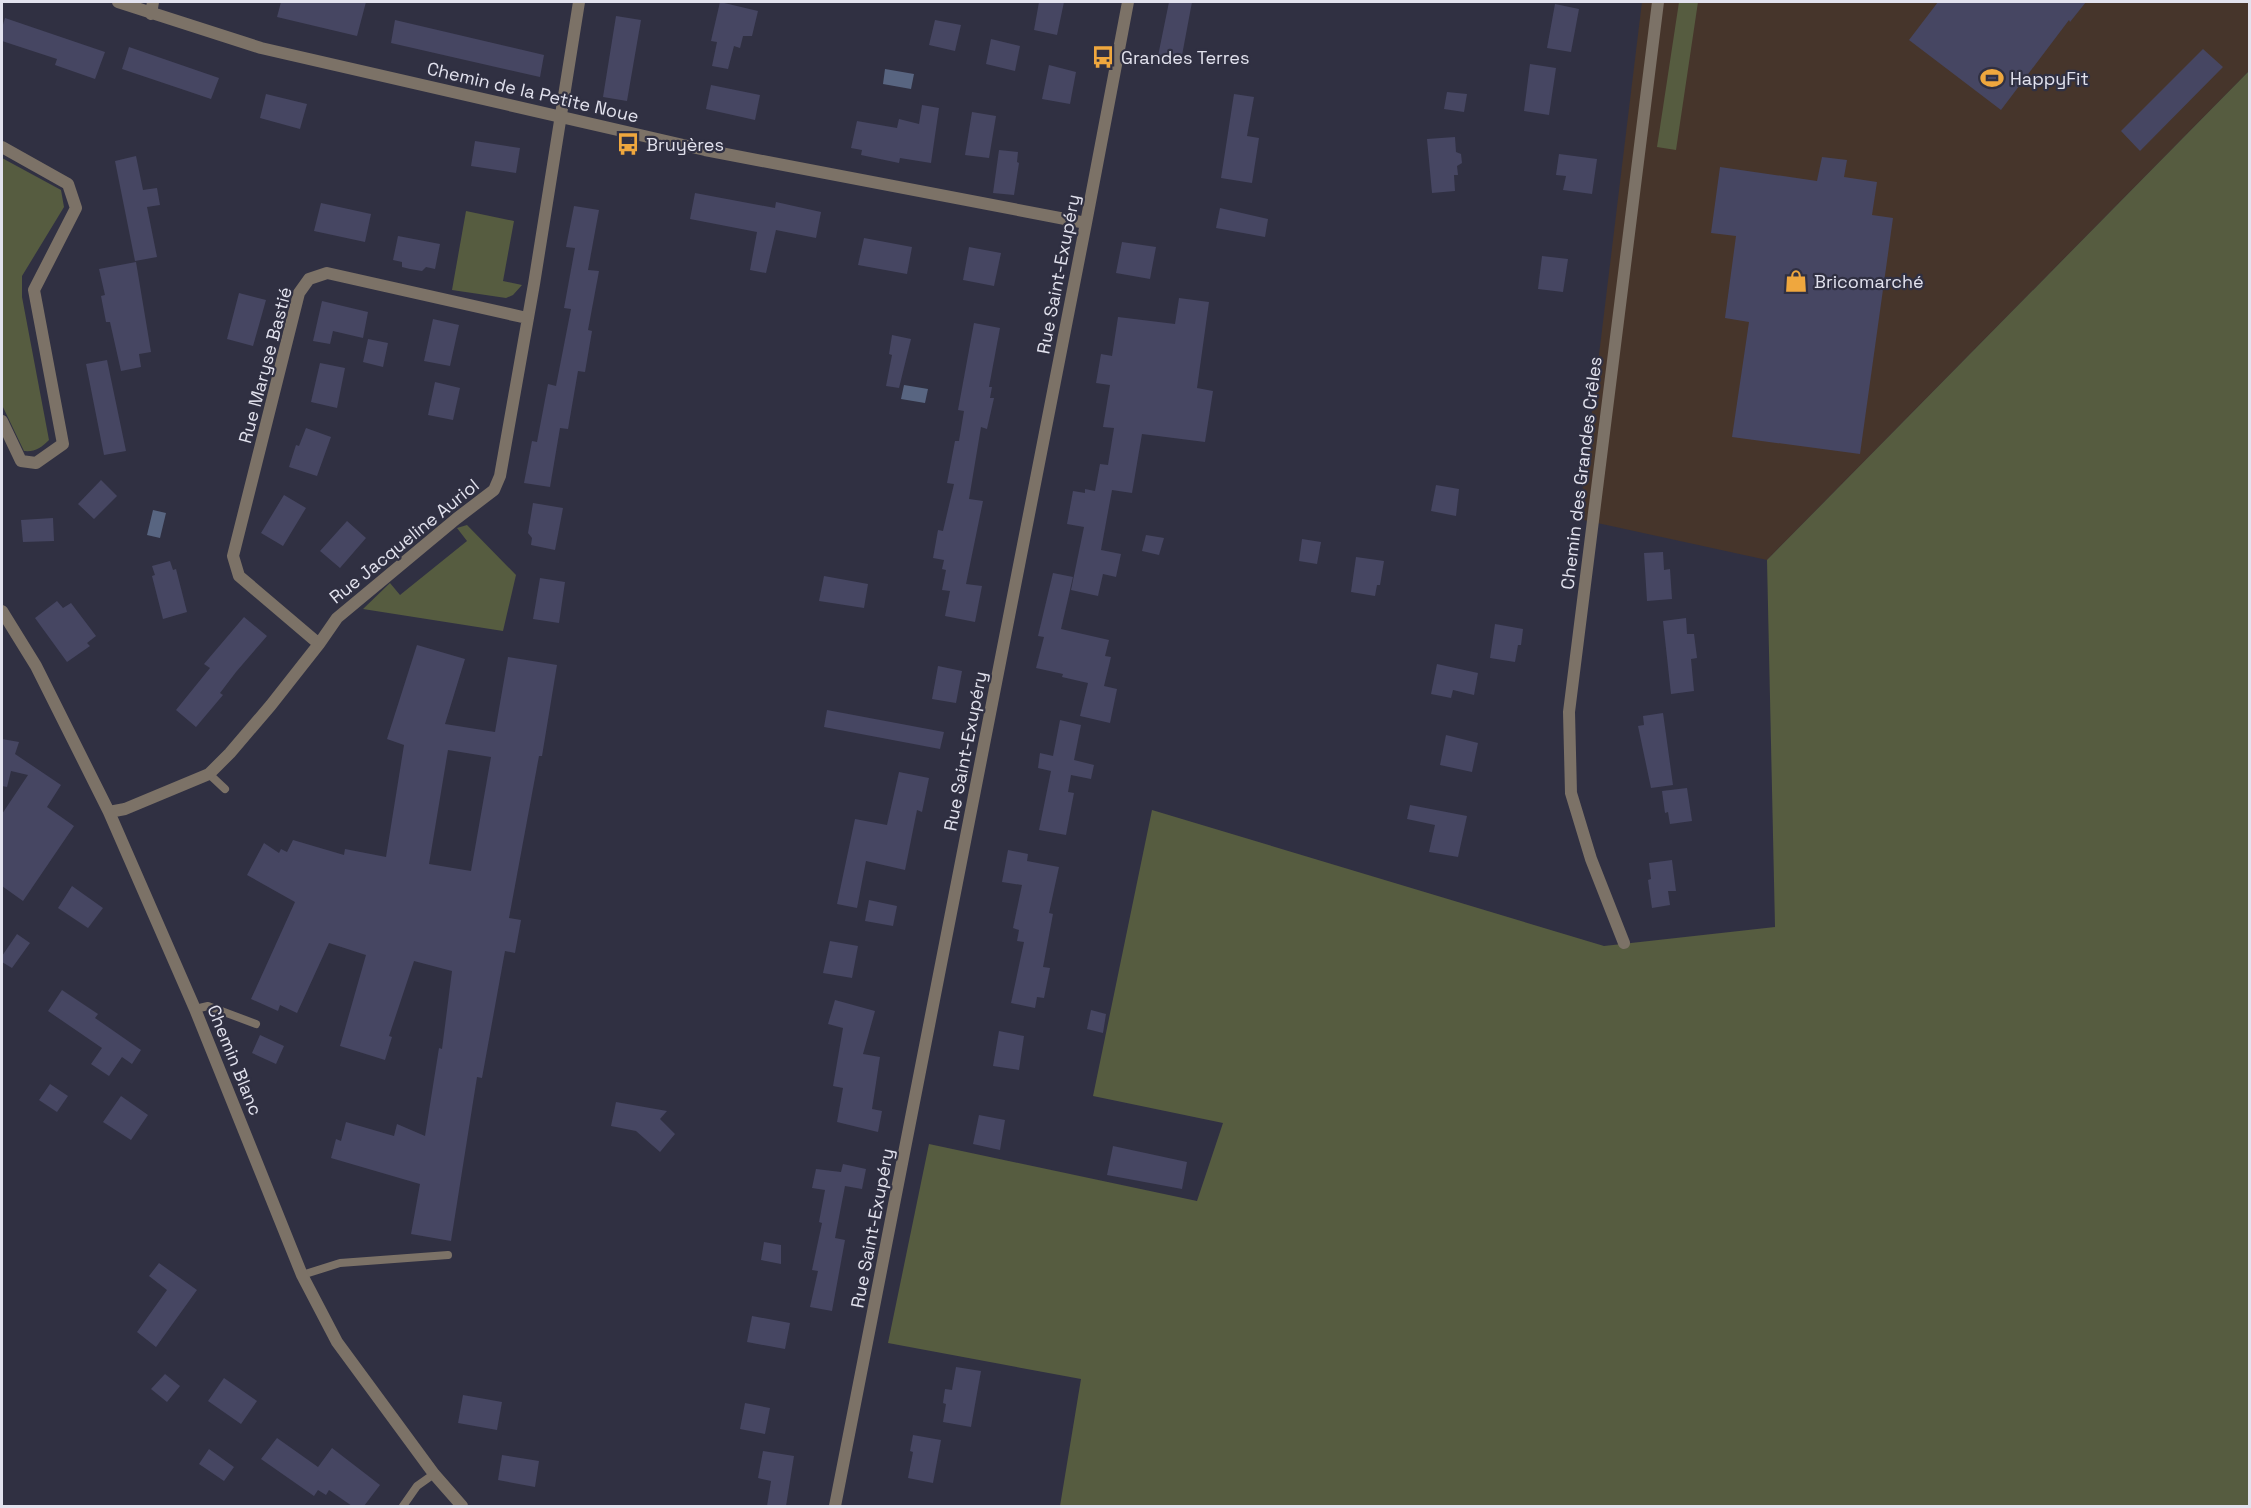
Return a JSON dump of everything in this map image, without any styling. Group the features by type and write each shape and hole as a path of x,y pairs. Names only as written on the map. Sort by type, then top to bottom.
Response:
{"street":[{"name":"Chemin de la Petite Noue","path":"118,2 152,8 261,48 560,117 705,150 1086,224"},
{"name":"Rue Jacqueline Auriol","path":"109,812 125,809 209,774 244,737 319,644 337,618 494,490 500,477 579,2"},
{"name":"Rue Saint-Exupéry","path":"835,1506 1128,2"},
{"name":"Chemin des Grandes Crêles","path":"1624,942 1591,859 1571,793 1569,711 1658,2"},
{"path":"2,147 68,184 76,207 34,290 63,444 36,463 21,460 2,421"},
{"name":"Rue Maryse Bastié","path":"319,644 239,576 233,556 299,293 309,279 327,273 527,318"},
{"name":"Chemin Blanc","path":"2,611 36,666 109,812 195,1009 302,1275 337,1342 434,1474 462,1506"}],"lane":[{"path":"209,774 225,789"},
{"path":"195,1009 208,1006 256,1024"},
{"path":"302,1275 340,1263 448,1255"},
{"path":"403,1506 417,1486 434,1474"}],"shaded area":[{"path":"1642,2 2249,2 2249,71 1767,560 1579,519"}],"green space":[{"path":"1679,2 1698,2 1676,150 1657,147"},
{"path":"2249,71 2249,1506 1060,1506 1081,1379 888,1343 929,1144 1197,1201 1223,1123 1093,1096 1152,810 1604,946 1775,927 1767,560"},
{"path":"2,158 61,190 64,207 22,276 22,297 49,440 31,451 24,451 2,405"},
{"path":"466,211 514,221 503,281 522,285 513,295 506,298 452,290"},
{"path":"467,525 516,575 503,631 363,609 390,583 400,595 467,541 457,528"}],"water":[{"path":"885,69 914,74 911,89 883,84"},
{"path":"904,385 928,389 925,403 901,399"},
{"path":"153,510 166,513 160,538 147,535"}],"building":[{"path":"281,2 366,2 357,36 277,17"},
{"path":"720,2 758,11 752,36 743,36 740,48 734,46 728,69 712,66 717,42 711,41"},
{"path":"1039,2 1064,2 1057,35 1034,30"},
{"path":"1169,2 1192,2 1180,66 1157,61"},
{"name":"HappyFit","path":"1938,2 2086,2 2070,22 2069,20 2001,110 1909,40"},
{"path":"1555,4 1579,9 1571,52 1547,48"},
{"path":"616,16 641,20 627,101 603,97"},
{"path":"5,18 105,52 95,79 55,65 57,59 2,41"},
{"path":"395,20 544,55 540,77 391,43"},
{"path":"935,20 961,25 955,51 929,45"},
{"path":"991,39 1020,46 1015,71 986,64"},
{"path":"129,47 219,78 211,99 122,69"},
{"path":"2203,49 2223,67 2140,151 2121,131"},
{"path":"1530,64 1556,68 1549,115 1524,111"},
{"path":"1049,65 1076,72 1070,104 1042,99"},
{"path":"711,85 760,95 755,120 706,109"},
{"path":"1447,92 1467,94 1464,112 1444,109"},
{"path":"266,94 307,104 300,129 260,118"},
{"path":"1234,94 1254,97 1247,136 1259,138 1252,183 1221,178"},
{"path":"922,105 939,108 931,163 900,158 899,163 861,155 862,150 851,148 857,121 897,128 899,119 919,124"},
{"path":"972,112 996,116 989,158 965,155"},
{"path":"1455,137 1456,152 1461,154 1462,163 1457,166 1458,175 1454,175 1455,191 1432,193 1427,139"},
{"path":"475,141 520,148 516,173 471,166"},
{"path":"999,150 1018,152 1017,162 1019,163 1014,195 993,193"},
{"path":"1559,154 1597,159 1592,194 1563,190 1566,176 1556,175"},
{"path":"136,156 143,190 157,188 160,205 147,207 157,257 135,261 115,161"},
{"path":"1822,157 1847,160 1844,177 1877,182 1872,215 1893,218 1860,454 1732,437 1749,322 1725,318 1736,236 1711,233 1720,167 1817,181"},
{"path":"695,193 775,208 776,202 821,212 816,238 776,230 766,273 750,270 757,232 690,219"},
{"path":"321,203 371,214 365,242 314,231"},
{"path":"574,206 599,210 588,270 599,271 588,330 592,331 585,372 578,371 568,429 560,428 550,487 524,483 532,441 537,442 548,384 556,386 571,309 564,308 575,248 566,247"},
{"path":"1220,208 1268,219 1265,237 1216,228"},
{"path":"398,236 440,244 435,269 426,267 422,271 410,269 402,267 402,262 393,260"},
{"path":"864,238 912,247 907,274 858,265"},
{"path":"1122,242 1156,247 1150,279 1116,273"},
{"path":"969,247 1001,253 994,286 963,280"},
{"path":"1542,256 1568,259 1563,292 1538,289"},
{"path":"136,262 151,352 139,354 141,367 121,371 110,322 106,322 101,296 105,295 99,269"},
{"path":"239,293 266,300 253,346 227,339"},
{"path":"1179,298 1209,302 1197,388 1213,391 1205,442 1142,434 1132,493 1112,490 1101,550 1121,554 1116,577 1103,574 1098,596 1071,590 1084,527 1067,524 1073,491 1085,493 1085,489 1095,491 1100,464 1108,465 1114,428 1103,427 1110,385 1096,383 1101,354 1112,356 1118,317 1175,324"},
{"path":"322,301 368,312 363,338 333,331 330,344 313,341"},
{"path":"433,319 459,325 450,366 424,361"},
{"path":"974,323 1000,328 989,387 992,387 990,398 994,398 987,429 981,427 969,499 983,501 966,584 982,586 975,622 945,616 950,591 942,590 946,570 942,569 944,560 933,558 938,530 943,531 954,484 947,483 955,441 959,441 964,411 958,410"},
{"path":"892,335 911,339 899,388 886,386 892,355 889,354"},
{"path":"368,339 388,343 383,367 363,362"},
{"path":"107,360 126,451 104,455 86,364"},
{"path":"320,363 345,368 337,408 311,402"},
{"path":"435,382 460,388 453,420 428,415"},
{"path":"306,428 331,437 317,476 289,467 296,445 299,446"},
{"path":"101,480 117,496 94,519 78,504"},
{"path":"1436,485 1459,489 1456,516 1431,511"},
{"path":"284,495 306,508 283,546 261,533"},
{"path":"533,503 563,508 555,550 531,545 532,538 528,533"},
{"path":"53,518 54,541 23,542 21,520"},
{"path":"347,521 366,538 340,568 320,551"},
{"path":"1146,535 1164,538 1159,555 1142,551"},
{"path":"1302,539 1321,542 1317,564 1299,561"},
{"path":"1663,552 1664,570 1670,569 1672,599 1647,601 1644,553"},
{"path":"1356,557 1384,561 1380,585 1377,585 1375,596 1351,592"},
{"path":"170,561 173,570 176,569 187,612 163,619 152,576 155,575 152,566"},
{"path":"1053,573 1073,577 1061,629 1109,640 1105,656 1111,657 1104,686 1117,689 1110,723 1080,716 1088,683 1036,668 1044,637 1038,636"},
{"path":"824,576 868,584 864,608 819,601"},
{"path":"540,578 565,582 559,623 533,619"},
{"path":"57,601 63,608 71,603 96,636 87,643 90,646 67,662 35,618"},
{"path":"244,617 267,636 236,672 220,693 223,695 196,727 176,710 210,668 204,664"},
{"path":"1686,618 1687,634 1694,634 1697,658 1691,659 1694,691 1671,694 1663,621"},
{"path":"1495,624 1523,629 1521,645 1518,645 1515,662 1490,658"},
{"path":"417,645 465,659 445,724 495,732 508,657 557,665 542,756 539,756 509,918 521,920 515,953 505,951 482,1078 477,1077 451,1241 411,1234 420,1184 331,1158 336,1139 341,1141 346,1122 394,1136 397,1124 425,1136 439,1048 442,1049 452,971 414,961 389,1036 392,1037 385,1060 340,1046 366,955 329,943 297,1013 280,1005 278,1011 251,999 295,902 247,875 264,843 279,853 281,849 287,852 293,840 344,855 345,849 386,857 404,745 387,739","holes":["448,750 491,757 471,871 429,864"]},
{"path":"1437,664 1478,673 1474,695 1453,690 1451,698 1431,694"},
{"path":"938,666 962,671 956,703 932,699"},
{"path":"827,710 944,732 940,749 824,727"},
{"path":"1663,713 1673,785 1651,788 1638,726 1644,725 1643,716"},
{"path":"1060,720 1081,725 1074,760 1094,765 1091,779 1071,775 1068,792 1074,793 1066,835 1039,830 1051,771 1038,768 1040,753 1053,756"},
{"path":"1446,735 1478,743 1472,772 1440,765"},
{"path":"2,739 19,742 15,754 61,785 47,807 74,826 23,901 2,886 2,814 28,775 11,771 7,787 2,786"},
{"path":"899,772 929,778 922,812 917,810 905,870 866,861 857,908 837,904 855,819 887,825"},
{"path":"1687,788 1692,821 1670,824 1668,812 1665,813 1662,791"},
{"path":"1410,805 1467,816 1458,857 1429,852 1435,825 1407,819"},
{"path":"1008,850 1028,854 1027,861 1059,867 1049,913 1053,914 1043,967 1050,968 1044,998 1037,997 1035,1008 1011,1003 1024,942 1017,941 1019,930 1013,928 1022,885 1002,882"},
{"path":"1672,860 1676,891 1668,891 1670,905 1652,908 1648,880 1651,879 1649,863"},
{"path":"72,886 103,908 88,928 58,908"},
{"path":"869,900 897,906 893,926 865,921"},
{"path":"17,934 30,943 12,968 2,962 2,956"},
{"path":"830,941 858,946 852,978 823,973"},
{"path":"62,990 98,1014 95,1018 141,1050 132,1064 122,1057 109,1076 91,1064 102,1048 48,1011"},
{"path":"835,1000 875,1011 863,1054 880,1057 872,1109 882,1111 878,1132 837,1122 843,1088 833,1086 843,1028 828,1024"},
{"path":"1091,1010 1106,1014 1103,1033 1087,1029"},
{"path":"999,1031 1024,1036 1019,1070 993,1066"},
{"path":"260,1035 284,1046 276,1064 252,1053"},
{"path":"50,1084 68,1096 57,1112 39,1100"},
{"path":"121,1096 148,1115 131,1140 103,1122"},
{"path":"616,1102 667,1111 660,1119 675,1134 660,1152 636,1131 611,1126"},
{"path":"979,1115 1005,1120 1000,1150 973,1144"},
{"path":"1113,1146 1187,1162 1182,1189 1107,1175"},
{"path":"843,1164 866,1169 862,1189 845,1186 835,1238 845,1240 832,1311 810,1307 818,1271 812,1270 822,1223 819,1222 825,1190 812,1188 816,1169 841,1172"},
{"path":"764,1242 781,1245 781,1264 761,1260"},
{"path":"159,1263 197,1290 156,1347 137,1332 167,1290 149,1276"},
{"path":"752,1316 790,1323 785,1349 747,1342"},
{"path":"956,1367 981,1371 971,1427 943,1422 946,1404 943,1403 945,1389 952,1390"},
{"path":"165,1374 180,1386 167,1402 151,1389"},
{"path":"224,1378 257,1401 241,1424 208,1401"},
{"path":"463,1395 502,1402 497,1430 458,1423"},
{"path":"745,1403 770,1408 765,1434 740,1429"},
{"path":"913,1435 941,1440 933,1483 908,1478 913,1452 910,1451"},
{"path":"277,1438 318,1467 332,1448 380,1485 364,1506 352,1506 329,1490 326,1495 318,1490 314,1496 261,1459"},
{"path":"209,1449 234,1467 224,1481 199,1464"},
{"path":"763,1451 794,1456 786,1506 767,1506 771,1481 758,1478"},
{"path":"502,1455 539,1461 535,1487 498,1480"}],"place":[{"name":"Grandes Terres","path":"1103,57"},
{"name":"HappyFit","path":"1992,78"},
{"name":"Bruyères","path":"628,144"},
{"name":"Bricomarché","path":"1796,281"}]}
